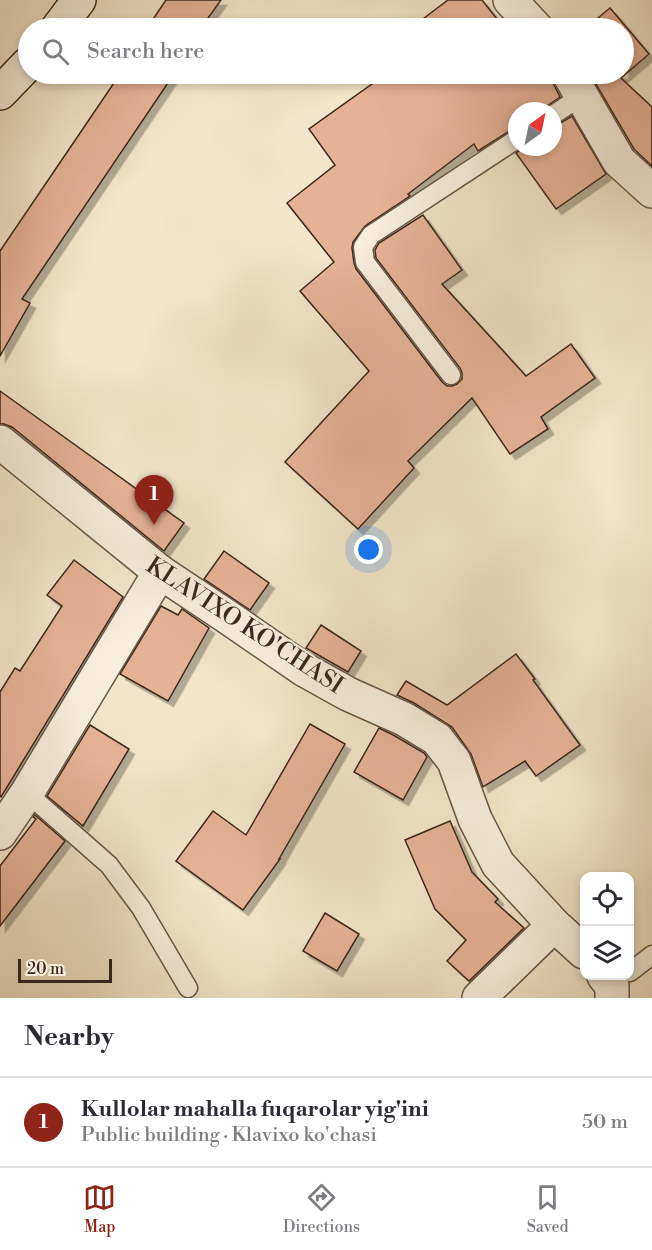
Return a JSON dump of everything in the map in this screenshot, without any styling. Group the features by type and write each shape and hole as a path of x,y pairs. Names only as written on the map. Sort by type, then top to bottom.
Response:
{"street":[{"path":"66,18 79,0"},
{"path":"510,0 527,18"},
{"path":"0,93 18,74"},
{"path":"576,84 619,161 652,191"},
{"name":"KLAVIXO KO'CHASI","path":"0,442 160,572 303,669 348,694 404,719 437,739 454,761 475,819 498,864 554,924 580,947"},
{"path":"0,833 27,793 160,572"},
{"path":"479,998 554,924"}],"lane":[{"path":"562,103 576,84"},
{"path":"451,375 365,262 363,247 371,235 508,144"},
{"path":"27,793 109,865 141,908 188,988"},
{"path":"616,981 652,955"}],"building":[{"path":"166,0 221,0 208,18 154,18"},
{"path":"448,0 482,0 496,18 424,18"},
{"path":"610,8 618,18 598,18"},
{"path":"634,36 649,54 634,67"},
{"path":"113,84 167,84 22,299 30,303 0,356 0,251"},
{"path":"372,84 554,84 560,97 553,102 508,102 508,132 478,151 474,144 408,194 410,196 365,226 353,242 354,263 356,269 442,382 447,386 457,384 462,379 460,368 376,258 375,250 379,243 423,215 462,270 442,284 526,376 571,344 595,378 541,417 548,429 510,454 472,398 408,461 414,468 358,529 285,462 369,371 300,291 334,262 287,203 335,165 309,129"},
{"path":"596,84 627,84 652,107 652,166 634,149"},
{"path":"572,116 606,174 556,209 518,156 562,156 562,122"},
{"path":"0,391 184,523 164,551 12,427 0,424"},
{"path":"224,551 269,583 250,610 204,579"},
{"path":"74,560 123,597 1,797 0,692 15,668 20,671 62,606 47,595"},
{"path":"161,606 178,615 182,609 209,628 168,701 120,674"},
{"path":"321,625 361,651 348,672 306,648"},
{"path":"516,654 580,745 536,776 525,761 483,787 471,754 452,727 397,695 406,681 447,705"},
{"path":"310,724 345,744 280,859 243,910 176,861 213,811 246,835"},
{"path":"90,725 129,749 83,826 47,796"},
{"path":"379,728 424,753 427,757 403,800 354,772"},
{"path":"35,815 65,841 0,926 0,866 36,819 33,817"},
{"path":"450,821 472,872 498,899 495,902 524,928 469,981 447,961 466,940 435,909 405,840"},
{"path":"325,913 359,934 337,971 303,951"}],"place":[{"name":"Kullolar mahalla fuqarolar yig'ini","path":"154,525"}]}
